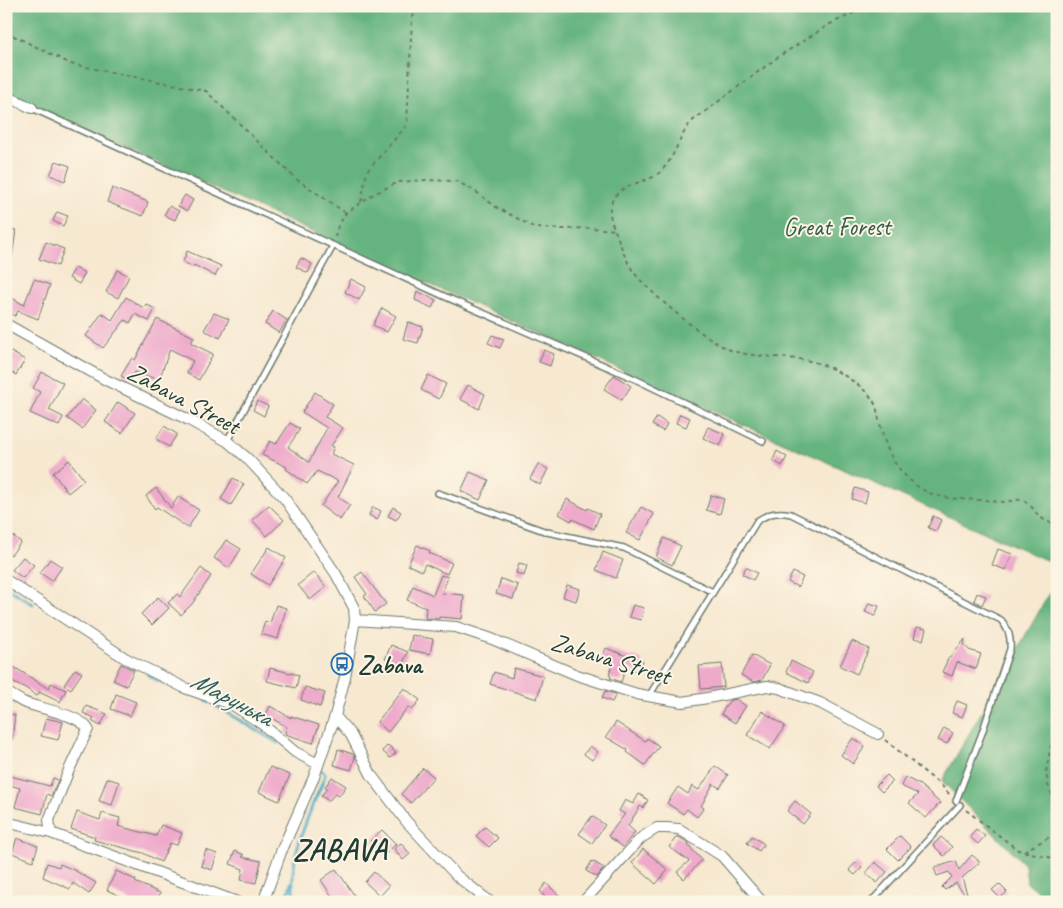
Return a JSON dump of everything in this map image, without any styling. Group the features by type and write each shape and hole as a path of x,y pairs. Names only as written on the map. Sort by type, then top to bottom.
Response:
{"street":[{"path":"6,96 32,108"},
{"name":"Zabava Street","path":"6,324 106,380 189,420 227,442 246,458 285,499 336,574 354,608 355,620 346,678 314,777 281,852 265,902"},
{"path":"6,580 125,658 185,688 233,706 262,724 296,752 318,765"},
{"name":"Zabava Street","path":"355,620 456,627 492,639 577,674 637,694 682,702 766,686 779,688 820,703 878,734"},
{"path":"6,692 24,703 77,719 87,726 88,729 49,820 51,833"},
{"path":"334,716 351,735 372,776 406,821 457,876 490,902"},
{"path":"6,822 51,833 237,902"},
{"path":"583,902 641,838 657,828 666,828 679,829 722,856 762,902"}],"lane":[{"path":"32,108 446,298 633,378 763,441"},
{"path":"227,442 333,246"},
{"path":"438,493 547,532 624,548 713,592"},
{"path":"649,696 757,521 768,514 780,512 792,514 1001,620 1008,628 1011,638 1010,649 958,803 871,902"}],"path":[{"path":"361,202 367,171 408,125 412,17 426,6"},
{"path":"869,6 822,28 778,57 691,122 683,132 672,158 665,168 657,175 628,186 614,196 610,203 610,212 615,230 625,256 634,272 646,286 679,315 714,340 732,350 755,355 815,362 846,377 866,392 873,400 885,445 893,462 912,482 924,491 948,499 1002,502 1021,500 1030,504 1043,520 1057,526"},
{"path":"6,32 71,64 206,91 296,180 346,213"},
{"path":"333,246 338,226 346,213 372,194 398,182 426,180 456,180 496,207 535,228 564,230 598,228 615,230"},
{"path":"1057,713 1046,772 1048,785 1057,807"},
{"path":"1023,851 1057,833"}],"green space":[{"name":"Great Forest","path":"6,6 1057,6 1057,565 6,95"},
{"path":"1057,580 1057,902 1051,902 1027,883 1025,865 942,781"}],"building":[{"path":"56,161 70,166 65,181 50,175"},
{"path":"112,188 148,202 143,216 107,202"},
{"path":"185,195 193,200 187,211 178,206"},
{"path":"169,206 179,211 175,220 164,215"},
{"path":"57,212 68,216 63,226 53,221"},
{"path":"6,229 16,230 11,264 6,263"},
{"path":"46,242 64,249 58,266 39,259"},
{"path":"187,251 221,266 215,276 194,265 193,267 183,262"},
{"path":"301,258 312,264 308,273 296,267"},
{"path":"75,268 85,273 79,284 69,278"},
{"path":"117,270 129,276 118,298 106,292"},
{"path":"34,279 50,285 38,319 18,311 15,316 6,312 12,298 24,305"},
{"path":"351,279 366,287 359,300 345,292"},
{"path":"417,291 436,300 432,308 415,300"},
{"path":"126,297 144,308 146,304 155,309 149,321 135,314 130,323 125,320 103,348 86,336 102,313 112,320"},
{"path":"382,308 396,316 387,332 373,325"},
{"path":"273,311 287,320 279,333 265,324"},
{"path":"214,313 229,319 220,338 204,330"},
{"path":"157,319 194,337 191,343 213,354 199,380 187,373 193,361 170,349 159,380 135,372 130,381 121,376 132,358 135,360"},
{"path":"408,322 423,327 418,343 403,339"},
{"path":"492,335 504,339 500,348 488,343"},
{"path":"6,349 25,360 16,375 6,369"},
{"path":"544,350 554,354 550,366 539,362"},
{"path":"42,372 63,383 49,410 63,417 59,426 30,413 40,392 33,388"},
{"path":"428,375 446,384 439,399 421,390"},
{"path":"614,375 631,386 622,400 604,389"},
{"path":"468,385 485,394 479,409 460,399"},
{"path":"315,392 333,404 325,417 343,428 331,446 334,447 331,454 354,465 338,497 350,505 340,520 321,506 338,481 317,471 307,484 286,469 287,467 262,455 270,441 276,444 290,423 300,429 288,447 309,462 327,428 302,412"},
{"path":"82,399 96,410 82,429 67,418"},
{"path":"257,401 268,406 264,416 253,410"},
{"path":"118,402 135,413 122,433 105,422"},
{"path":"680,414 690,418 686,427 676,423"},
{"path":"657,417 667,424 663,431 652,425"},
{"path":"164,426 177,434 169,447 156,439"},
{"path":"708,427 725,434 720,446 703,438"},
{"path":"777,451 787,457 782,466 773,460"},
{"path":"69,460 84,480 68,493 53,473"},
{"path":"538,464 548,469 540,485 530,479"},
{"path":"470,472 489,480 480,500 461,491"},
{"path":"233,478 244,484 231,505 221,499"},
{"path":"156,488 171,508 178,497 199,510 188,528 157,507 155,509 146,496"},
{"path":"855,488 868,492 865,503 852,499"},
{"path":"711,495 724,499 720,514 706,510"},
{"path":"567,499 587,510 588,508 600,514 594,529 572,519 571,521 559,514"},
{"path":"269,505 284,520 267,536 252,520"},
{"path":"373,507 381,511 377,520 369,515"},
{"path":"393,507 401,512 396,520 388,516"},
{"path":"641,507 654,514 640,540 626,533"},
{"path":"933,516 941,520 936,531 928,528"},
{"path":"6,531 21,542 11,555 6,551"},
{"path":"664,538 681,546 672,565 656,557"},
{"path":"226,540 241,549 229,568 214,558"},
{"path":"417,545 430,551 429,553 452,563 447,574 425,564 422,571 408,565"},
{"path":"269,547 286,558 268,585 251,574"},
{"path":"998,549 1012,554 1006,570 992,565"},
{"path":"603,552 623,560 616,578 596,570"},
{"path":"23,557 34,565 23,578 12,570"},
{"path":"50,559 62,567 52,581 40,573"},
{"path":"519,563 527,565 524,576 516,573"},
{"path":"746,567 757,573 753,580 742,574"},
{"path":"201,568 211,576 192,604 181,615 168,603 177,594 180,597"},
{"path":"314,572 326,587 310,600 298,585"},
{"path":"362,572 386,604 375,612 364,596 367,594 355,577"},
{"path":"793,572 803,577 798,587 788,582"},
{"path":"441,575 448,577 442,593 464,595 462,619 425,618 426,608 407,600 413,586 433,595"},
{"path":"501,579 518,585 513,599 496,594"},
{"path":"567,585 580,589 576,601 563,597"},
{"path":"977,593 986,596 982,605 974,601"},
{"path":"158,597 169,608 152,625 141,614"},
{"path":"869,603 879,606 875,616 865,612"},
{"path":"276,605 286,608 278,639 261,634 265,621 270,623"},
{"path":"633,605 644,608 641,620 629,617"},
{"path":"917,627 926,629 923,640 914,638"},
{"path":"412,635 433,639 430,654 409,650"},
{"path":"965,639 964,645 969,650 981,654 976,669 957,662 952,676 942,672 948,659"},
{"path":"852,641 869,649 857,674 840,666"},
{"path":"391,645 408,652 401,667 385,659"},
{"path":"606,648 643,661 638,672 626,667 621,682 610,678 612,665 601,661"},
{"path":"752,655 770,665 762,680 753,682 741,675"},
{"path":"791,661 813,672 808,683 786,672"},
{"path":"6,662 49,689 51,683 66,690 60,702 39,692 37,696 21,685 6,679"},
{"path":"121,664 134,670 126,686 113,680"},
{"path":"722,664 724,687 701,689 699,666"},
{"path":"270,668 299,675 296,688 267,681"},
{"path":"514,668 543,676 537,699 490,684 494,672 512,678"},
{"path":"75,669 82,673 71,689 64,685"},
{"path":"305,687 325,693 320,707 301,700"},
{"path":"404,688 420,700 412,710 408,707 388,732 377,722"},
{"path":"605,691 616,694 612,702 602,698"},
{"path":"116,694 136,702 130,716 111,709"},
{"path":"736,699 746,706 735,723 721,714 729,701"},
{"path":"957,701 967,705 962,717 952,713"},
{"path":"86,706 107,714 100,726 92,721 94,718 83,713"},
{"path":"270,706 291,718 291,716 319,725 313,743 285,734 287,727 266,715"},
{"path":"762,711 785,726 770,749 747,735"},
{"path":"6,714 15,715 12,740 6,740"},
{"path":"46,718 63,722 58,740 41,736"},
{"path":"616,722 645,741 647,738 659,746 645,765 627,752 628,750 606,737"},
{"path":"944,728 953,733 947,744 938,740"},
{"path":"853,738 865,746 853,764 841,755"},
{"path":"388,745 396,753 390,758 382,751"},
{"path":"590,746 598,752 592,760 584,754"},
{"path":"338,749 353,754 355,757 351,770 334,765"},
{"path":"715,766 728,775 720,788 713,784 701,806 704,808 697,817 687,809 683,814 667,803 678,787 688,794 692,786 699,790"},
{"path":"270,767 290,775 279,801 259,792"},
{"path":"423,768 434,777 411,803 401,794"},
{"path":"6,775 50,786 53,778 58,780 51,796 47,794 42,814 15,807 20,788 6,784"},
{"path":"887,775 893,781 882,792 876,786"},
{"path":"332,777 346,786 339,796 335,793 329,801 321,796"},
{"path":"905,777 920,785 940,803 926,818 909,803 918,794 901,786"},
{"path":"107,778 119,782 112,805 99,801"},
{"path":"639,794 648,800 643,808 640,806 628,826 635,832 623,847 608,836 625,814 619,811 625,800 633,804"},
{"path":"795,801 811,814 803,824 787,811"},
{"path":"77,812 100,820 102,813 120,818 118,826 156,836 161,825 182,833 177,845 170,843 161,862 143,853 94,840 95,837 71,829"},
{"path":"592,816 605,825 592,843 579,834"},
{"path":"485,827 498,838 489,847 476,836"},
{"path":"976,829 985,836 978,844 970,837"},
{"path":"382,830 396,844 384,856 370,841"},
{"path":"677,836 689,843 688,845 702,860 684,879 677,872 689,861 669,847"},
{"path":"752,836 764,844 759,851 747,843"},
{"path":"900,836 911,847 898,860 887,849"},
{"path":"941,837 952,847 944,856 933,845"},
{"path":"17,838 38,846 33,861 12,853"},
{"path":"401,843 410,854 403,860 394,849"},
{"path":"643,849 668,870 656,884 632,863"},
{"path":"206,850 217,854 212,870 201,866"},
{"path":"235,851 244,855 242,857 261,861 256,883 241,880 243,869 230,864"},
{"path":"972,855 980,862 962,878 967,894 965,895 956,883 945,890 942,887 952,877 949,872 937,876 934,868 956,861 959,870"},
{"path":"592,861 604,868 597,877 586,871"},
{"path":"856,862 862,868 855,875 849,870"},
{"path":"875,862 887,872 877,883 866,873"},
{"path":"47,863 59,867 60,864 96,883 89,894 73,883 70,889 43,877"},
{"path":"336,869 359,902 336,902 321,880"},
{"path":"116,871 160,893 157,902 133,902 107,890"},
{"path":"374,872 389,886 380,896 365,882"},
{"path":"546,883 566,902 549,902 540,891"},
{"path":"999,884 1007,892 1000,898 992,890"}],"waterway":[{"name":"Марунька","path":"6,587 33,604"},
{"name":"Марунька","path":"147,674 156,680 168,684"},
{"name":"Марунька","path":"206,700 278,743"},
{"name":"Марунька","path":"295,902 293,877 296,852 325,775 319,769"},
{"path":"286,902 291,883"}],"place":[{"name":"Zabava","path":"342,664"}],"district":[{"name":"ZABAVA","path":"340,850"}]}
